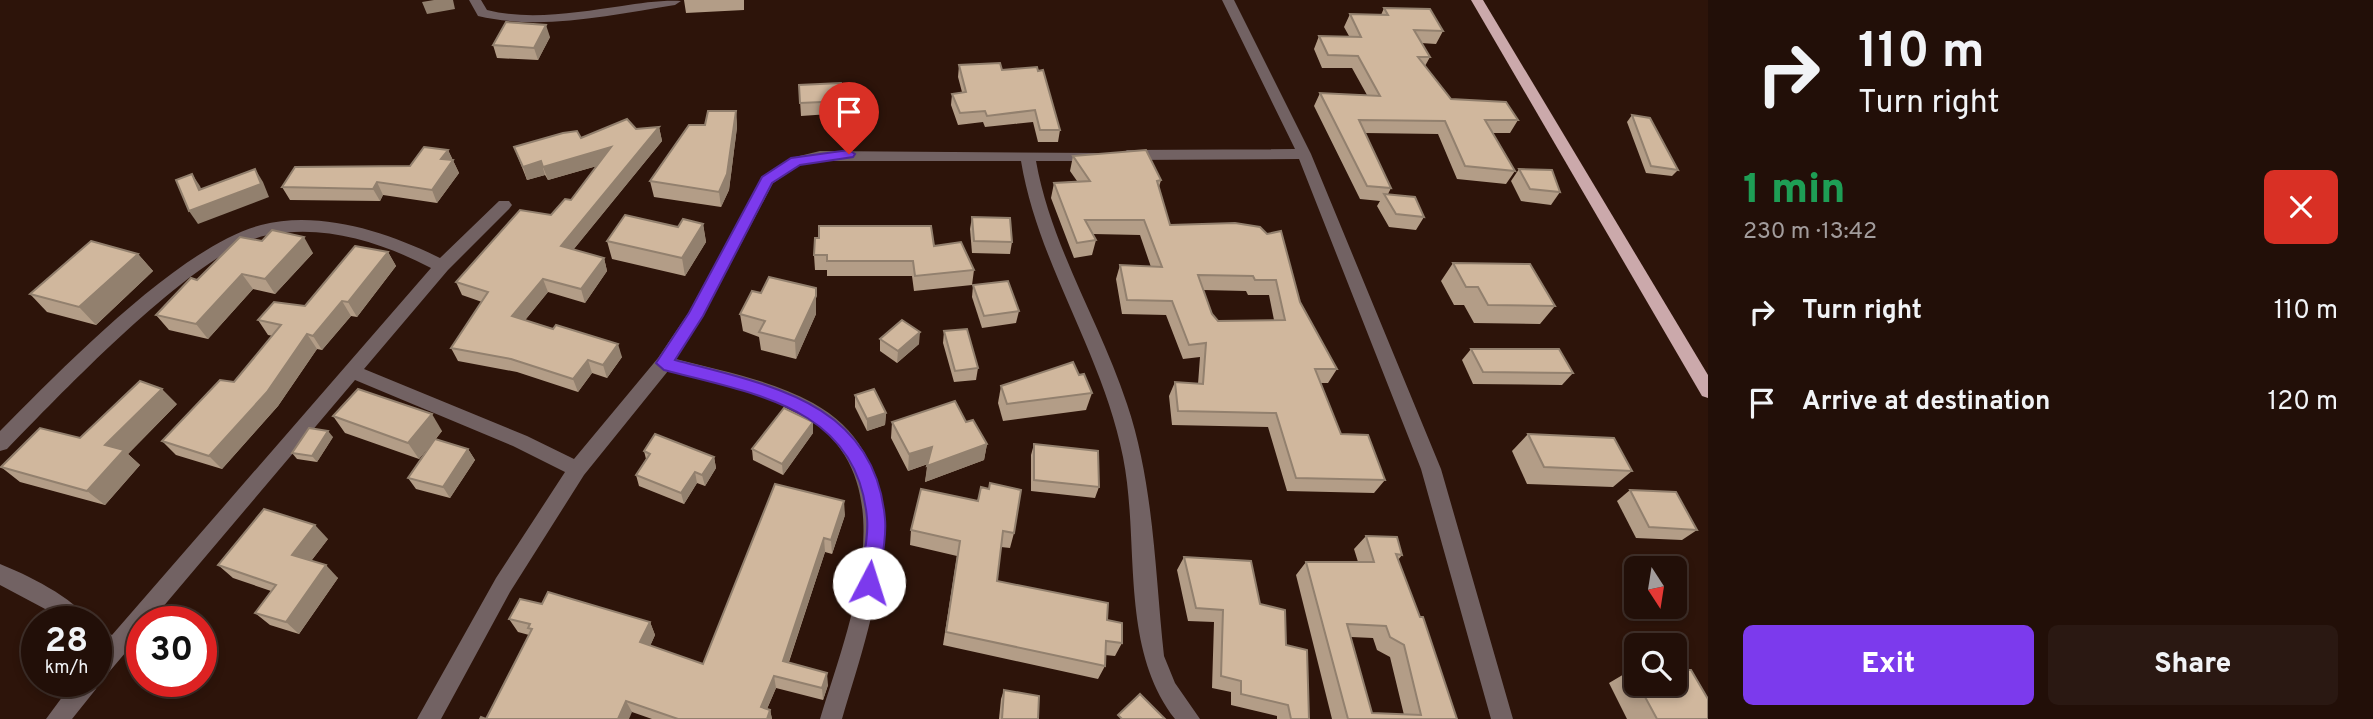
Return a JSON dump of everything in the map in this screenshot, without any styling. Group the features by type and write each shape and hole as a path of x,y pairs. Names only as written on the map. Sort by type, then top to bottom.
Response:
{"main road":[{"path":"1477,0 1708,391"}],"street":[{"path":"474,0 482,13 503,18 591,13 674,1"},
{"path":"1228,0 1304,154 1431,469 1502,719"},
{"path":"428,719 503,585 577,469 664,363 695,316 767,180 796,161 849,154 1304,154"},
{"path":"1028,156 1039,210 1091,329 1118,403 1133,458 1153,656 1167,691 1189,719"},
{"path":"112,635 351,371 442,266 504,205"},
{"path":"0,443 158,298 216,250 244,236 262,230 331,227 358,231 396,244 442,266"},
{"path":"664,363 767,391 824,419 850,443 867,473 876,520 869,583 831,719"},
{"path":"351,371 520,441 577,469"},
{"path":"0,574 58,606"},
{"path":"57,719 75,697"}],"building":[{"path":"1384,8 1430,9 1443,31 1414,30 1430,57 1418,57 1451,99 1506,102 1518,120 1485,120 1515,171 1465,166 1445,121 1359,120 1391,188 1367,186 1320,93 1380,96 1358,56 1328,55 1319,36 1361,37 1350,14 1388,15"},
{"path":"506,22 546,25 534,48 493,45"},
{"path":"1000,63 1002,70 1037,67 1038,71 1043,70 1060,130 1040,130 1035,110 987,116 985,111 960,113 952,94 966,92 959,65"},
{"path":"841,83 844,101 800,103 799,85"},
{"path":"708,111 736,111 727,174 719,192 650,181 689,125 705,125"},
{"path":"1632,115 1650,118 1678,170 1651,166"},
{"path":"627,119 636,129 659,127 561,246 604,258 581,289 543,279 512,316 553,329 556,325 618,344 603,365 588,360 573,379 511,359 451,348 488,292 456,282 520,210 551,215 565,199 571,200 611,147 543,167 541,161 523,167 514,147 577,131 581,138"},
{"path":"424,147 448,150 441,159 453,160 432,190 377,182 373,189 282,187 295,167 410,166"},
{"path":"1146,150 1161,180 1157,181 1170,225 1235,223 1260,227 1267,234 1281,231 1300,302 1337,369 1315,369 1341,434 1368,435 1385,480 1296,478 1276,413 1178,411 1175,382 1203,384 1206,343 1189,345 1172,301 1127,300 1120,265 1162,267 1144,220 1085,220 1096,240 1077,243 1054,183 1090,181 1073,156","holes":["1198,275 1253,276 1255,280 1276,280 1285,320 1218,321 1212,314"]},
{"path":"255,169 261,184 189,211 176,180 192,174 199,190"},
{"path":"1519,169 1552,170 1560,192 1530,189"},
{"path":"1384,194 1415,197 1424,217 1396,214"},
{"path":"625,215 678,227 683,219 703,224 682,258 607,241"},
{"path":"972,217 1010,218 1012,242 974,241"},
{"path":"819,226 931,226 934,246 961,242 974,270 915,276 913,261 827,261 827,255 814,255"},
{"path":"272,230 304,237 265,279 242,274 196,324 156,315 191,278 197,280 240,237 262,241"},
{"path":"91,241 138,254 79,307 30,294"},
{"path":"355,246 388,252 348,302 342,301 313,336 307,334 267,392 209,456 162,441 220,380 234,382 281,325 258,320 274,302 305,306"},
{"path":"1453,263 1530,264 1555,306 1488,305 1478,287 1466,287"},
{"path":"769,277 816,288 816,296 795,341 759,332 765,321 740,314 752,291 761,293"},
{"path":"1008,281 1019,311 984,316 973,285"},
{"path":"902,320 920,332 898,351 880,339"},
{"path":"967,329 978,368 955,371 944,331"},
{"path":"1471,349 1559,349 1573,373 1483,372"},
{"path":"1073,362 1079,375 1084,374 1092,393 1007,404 1001,386"},
{"path":"140,381 162,389 105,445 124,450 87,491 1,467 40,428 80,438"},
{"path":"358,389 432,414 408,443 333,416"},
{"path":"874,389 886,413 867,419 855,395"},
{"path":"955,401 966,422 973,420 987,444 927,466 932,447 909,454 892,422"},
{"path":"784,408 813,422 782,464 752,449"},
{"path":"309,428 328,431 312,456 292,453"},
{"path":"655,434 714,457 702,475 695,472 681,493 636,475 650,454 644,451"},
{"path":"1528,434 1614,438 1632,471 1544,467"},
{"path":"435,439 468,449 443,487 408,478"},
{"path":"1034,444 1098,451 1099,487 1034,480"},
{"path":"990,483 1021,490 1014,533 1003,531 997,581 1108,603 1107,620 1122,623 1122,643 1106,641 1105,666 946,632 960,541 911,530 921,489 978,501 981,487 989,489"},
{"path":"775,484 844,501 831,540 824,538 783,661 827,673 822,688 774,676 761,707 770,710 767,719 678,719 626,701 618,719 486,719 532,629 528,628 530,624 509,619 520,599 542,604 548,592 650,622 640,642 703,664"},
{"path":"1630,490 1676,492 1697,530 1649,527"},
{"path":"264,509 315,525 292,555 326,565 286,622 255,613 276,585 218,565"},
{"path":"1366,536 1397,537 1402,555 1396,554 1420,617 1423,617 1457,719 1348,719 1306,562 1374,562","holes":["1347,624 1386,626 1390,637 1404,645 1421,715 1372,713"]},
{"path":"1184,557 1251,561 1260,604 1285,610 1286,645 1307,650 1309,719 1291,719 1288,705 1241,694 1241,681 1221,676 1223,610 1196,608"},
{"path":"1687,670 1691,670 1708,699 1708,719 1657,719 1645,696 1687,696"},
{"path":"1004,690 1039,696 1038,719 1002,719"},
{"path":"1140,694 1165,719 1122,719 1118,715"}],"route":[{"path":"849,154 796,161 767,180 695,316 664,363 767,391 824,419 850,443 867,473 876,520 869,583"}]}
